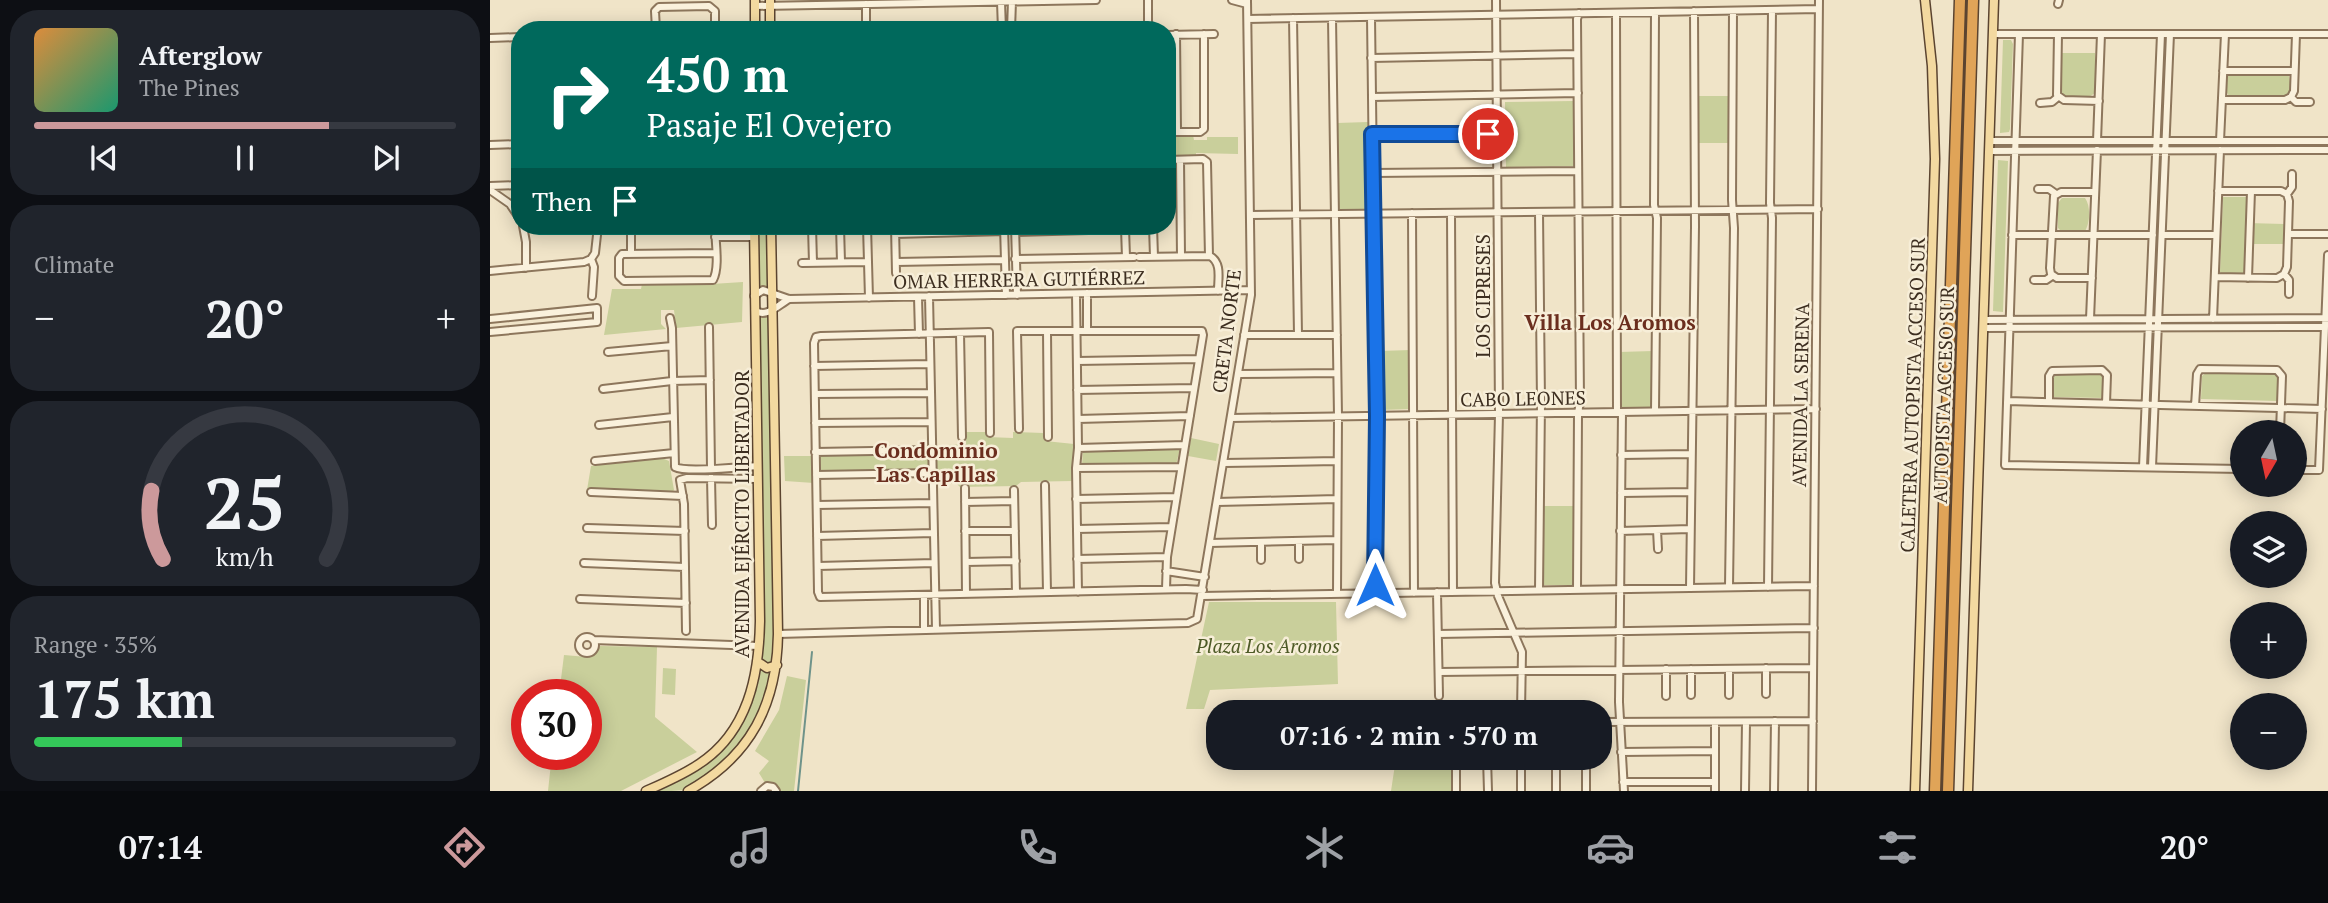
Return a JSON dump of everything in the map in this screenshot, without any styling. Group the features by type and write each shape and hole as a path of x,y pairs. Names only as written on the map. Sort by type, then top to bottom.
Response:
{"highway":[{"name":"AUTOPISTA ACCESO SUR","path":"1935,791 1959,0"},
{"name":"AUTOPISTA ACCESO SUR","path":"1948,791 1974,0"}],"main road":[{"name":"CALETERA AUTOPISTA ACCESO SUR","path":"1915,791 1935,159 1932,66 1925,0"},
{"path":"1968,791 1994,0"},
{"path":"755,3 755,21"},
{"path":"770,3 770,21"},
{"name":"AVENIDA EJÉRCITO LIBERTADOR","path":"688,791 722,768 746,742 768,702 776,665 778,634 771,235"},
{"name":"AVENIDA EJÉRCITO LIBERTADOR","path":"646,791 699,764 722,744 734,730 754,687 759,646 754,237"},
{"path":"758,663 767,668 776,665"}],"street":[{"path":"755,3 1096,0"},
{"path":"1148,0 1148,21"},
{"path":"1232,0 1247,2"},
{"name":"LOS CIPRESES","path":"1496,0 1499,414 1496,591 1522,652 1521,700"},
{"name":"AVENIDA LA SERENA","path":"1812,791 1819,0"},
{"path":"1011,21 1012,1"},
{"path":"1001,2 1001,21"},
{"name":"CRETA NORTE","path":"936,629 1188,623 1195,621 1198,616 1251,290 1247,2"},
{"path":"866,4 866,21"},
{"path":"656,21 655,11 659,8 709,6 715,11 715,21"},
{"path":"1248,19 1819,9"},
{"path":"1768,587 1772,10"},
{"path":"1729,587 1733,11"},
{"path":"1655,12 1655,411"},
{"path":"1690,588 1695,210 1694,12"},
{"path":"1577,590 1580,402 1577,54 1579,13"},
{"path":"1616,13 1616,211 1621,455 1619,722 1624,791"},
{"path":"1371,17 1377,416 1375,593"},
{"path":"1293,18 1298,335"},
{"path":"1332,18 1338,416 1337,594"},
{"path":"1203,34 1205,128 1200,132 1177,132 1176,34 1203,34 1214,34"},
{"path":"1993,34 2328,34"},
{"path":"2019,34 2005,465 2230,469"},
{"path":"2058,34 2058,97 2064,100 2099,101"},
{"path":"2097,141 2101,34"},
{"path":"2143,467 2161,34"},
{"path":"2152,467 2170,34"},
{"path":"2220,141 2224,34"},
{"path":"2222,100 2285,100 2291,97 2295,34"},
{"path":"490,38 511,37"},
{"path":"1371,58 1577,54"},
{"path":"2223,71 2294,71"},
{"path":"1372,97 1578,93"},
{"path":"2040,103 2052,102 2058,97"},
{"path":"2291,97 2297,102 2310,102"},
{"path":"1372,134 1497,134"},
{"path":"1989,146 2015,141 2328,141"},
{"path":"490,145 511,144"},
{"path":"1989,146 2015,151 2328,150"},
{"path":"2090,319 2097,150"},
{"path":"2213,319 2220,150"},
{"path":"1176,160 1203,159 1207,162 1209,256"},
{"path":"1180,160 1181,256"},
{"path":"1373,173 1578,171"},
{"path":"2287,194 2292,187 2292,174"},
{"path":"490,188 511,186"},
{"path":"490,188 511,208"},
{"path":"505,200 511,189"},
{"path":"2038,189 2049,189 2056,194"},
{"path":"2215,277 2277,278 2284,274 2288,234 2287,194 2281,191 2218,191"},
{"path":"2248,278 2251,191"},
{"path":"2052,276 2051,235 2053,201 2056,194 2095,192"},
{"path":"1250,215 1818,209"},
{"path":"1539,212 1539,590"},
{"path":"1412,213 1413,593"},
{"path":"1451,213 1453,592"},
{"path":"2288,234 2328,234"},
{"path":"525,235 526,268"},
{"path":"592,296 592,259 597,235"},
{"path":"631,235 631,253"},
{"path":"812,235 813,263"},
{"path":"840,235 841,262"},
{"path":"867,235 869,298"},
{"path":"895,235 896,273"},
{"path":"1004,235 1006,295"},
{"path":"1015,235 1017,295"},
{"path":"1125,235 1126,257"},
{"path":"1153,235 1154,257"},
{"path":"2012,235 2153,235"},
{"path":"2162,235 2216,235"},
{"path":"715,253 622,254 619,258 619,276 622,281 713,280 716,276 715,237 754,237"},
{"path":"2307,470 2319,470 2328,255"},
{"path":"1015,259 1209,256 1217,262 1218,291"},
{"path":"490,271 592,259"},
{"path":"896,262 1005,260"},
{"path":"802,263 868,262"},
{"path":"2284,274 2289,280 2289,294"},
{"path":"2052,276 2060,279 2092,278"},
{"path":"2034,280 2046,280 2052,276"},
{"name":"OMAR HERRERA GUTIÉRREZ","path":"754,296 763,290 789,299 1251,290"},
{"path":"1076,293 1078,592"},
{"path":"1087,293 1087,331"},
{"path":"778,634 936,629 929,296"},
{"path":"918,297 919,334"},
{"path":"754,309 762,314 789,299"},
{"path":"490,319 597,309 597,322 490,332"},
{"path":"670,318 675,465 678,470 757,466"},
{"path":"1983,324 2009,320 2327,318"},
{"path":"1983,324 2009,328 2325,327"},
{"path":"709,327 711,468"},
{"path":"1019,429 1017,331 1202,331 1171,527 1166,589"},
{"path":"1047,331 1048,437"},
{"path":"990,433 989,332 816,337 815,452 820,597 1166,589 1202,593 1337,594 1814,586"},
{"path":"960,333 962,437"},
{"path":"1244,335 1336,335"},
{"path":"608,352 672,346"},
{"path":"1077,361 1199,359"},
{"path":"814,366 930,364"},
{"path":"2195,406 2197,374 2202,369 2275,369 2280,371 2282,376 2280,420"},
{"path":"2049,402 2049,376 2052,371 2102,370 2107,375 2106,404"},
{"path":"1238,374 1337,373"},
{"path":"603,389 672,381 710,380"},
{"path":"1077,390 1194,388"},
{"path":"815,394 931,393"},
{"path":"2007,401 2322,409"},
{"name":"CABO LEONES","path":"1231,418 1816,409"},
{"path":"1078,419 1190,416"},
{"path":"599,425 673,417"},
{"path":"815,424 931,422"},
{"path":"1078,448 1185,445"},
{"path":"815,452 932,450"},
{"path":"595,461 674,453"},
{"path":"1621,455 1691,454"},
{"path":"1224,463 1337,461"},
{"path":"1076,468 1180,467"},
{"path":"817,475 932,473"},
{"path":"711,478 712,525"},
{"path":"686,631 685,531 683,496 679,483 681,479 757,479"},
{"path":"1045,485 1047,592"},
{"path":"965,488 966,594"},
{"path":"1014,490 1016,593"},
{"path":"591,492 683,496"},
{"path":"1621,493 1691,492"},
{"path":"1076,499 1176,496"},
{"path":"1217,502 1337,499"},
{"path":"965,502 1014,501"},
{"path":"817,505 933,503"},
{"path":"1077,529 1171,527"},
{"path":"587,528 685,531"},
{"path":"1620,531 1690,529"},
{"path":"1657,530 1658,548"},
{"path":"965,531 1015,531"},
{"path":"817,536 933,533"},
{"path":"1210,543 1337,540"},
{"path":"1299,541 1299,559"},
{"path":"1261,542 1261,560"},
{"path":"1077,559 1167,557"},
{"path":"966,562 1016,561"},
{"path":"584,563 685,567"},
{"path":"818,566 934,563"},
{"path":"1166,571 1205,577"},
{"path":"1437,592 1439,696"},
{"path":"924,596 924,629"},
{"path":"580,599 686,603"},
{"path":"1438,634 1814,628"},
{"path":"594,640 759,646"},
{"path":"1766,668 1766,694"},
{"path":"1439,672 1813,668"},
{"path":"1666,669 1666,696"},
{"path":"1691,669 1691,695"},
{"path":"1728,669 1729,695"},
{"path":"1774,791 1775,721"},
{"path":"1612,722 1813,721"},
{"path":"1715,722 1715,791"},
{"path":"1745,791 1746,722"},
{"path":"1621,752 1715,751"},
{"path":"1456,770 1456,791"},
{"path":"1488,770 1488,791"},
{"path":"1521,770 1521,791"},
{"path":"1556,770 1556,791"},
{"path":"1586,770 1586,791"},
{"path":"1623,782 1715,782"},
{"path":"761,791 767,786 776,791"}],"green space":[{"path":"2003,40 2011,40 2013,44 2010,129 2009,132 2000,133"},
{"path":"2062,53 2095,53 2095,93 2089,97 2063,96"},
{"path":"2227,73 2288,74 2289,91 2286,96 2229,96 2226,91"},
{"path":"1698,96 1729,96 1728,143 1697,143"},
{"path":"1573,101 1574,166 1506,167 1505,102"},
{"path":"1368,122 1371,209 1369,212 1341,212 1337,123"},
{"path":"1176,135 1193,135 1194,140 1207,140 1207,137 1238,137 1238,154 1196,153 1196,156 1176,157"},
{"path":"1998,160 2008,161 2003,312 1993,311"},
{"path":"2223,197 2248,197 2247,223 2284,224 2283,244 2247,244 2245,274 2220,272"},
{"path":"2062,198 2085,198 2089,214 2085,231 2058,228 2058,203"},
{"path":"758,235 768,235 768,289 757,289"},
{"path":"743,282 742,322 676,328 674,310 661,310 661,324 666,329 604,335 612,289 641,289 642,284"},
{"path":"768,315 775,647 773,666 762,664 758,316"},
{"path":"1411,350 1412,409 1379,410 1379,351"},
{"path":"1653,351 1652,408 1619,408 1619,352"},
{"path":"2273,372 2278,378 2277,401 2201,399 2202,376 2206,373"},
{"path":"2057,374 2100,374 2104,377 2103,398 2053,397 2054,377"},
{"path":"966,432 986,432 987,437 1013,438 1013,432 1043,433 1045,441 1074,444 1072,481 1021,482 1016,486 960,487 957,484 935,484 934,449 966,444"},
{"path":"1191,438 1219,444 1216,461 1188,456"},
{"path":"1180,448 1176,465 1082,466 1083,450"},
{"path":"930,453 929,471 820,473 820,454"},
{"path":"784,456 813,456 814,483 785,481"},
{"path":"662,458 669,461 674,490 671,494 587,490 591,466"},
{"path":"1542,506 1574,506 1575,585 1543,585"},
{"name":"Plaza Los Aromos","path":"1209,602 1336,602 1338,684 1210,690 1204,709 1186,709"},
{"path":"600,646 657,647 655,717 697,752 621,791 548,791 550,770 602,770 602,679 561,679 564,655 595,655"},
{"path":"663,668 676,669 675,695 662,694"},
{"path":"761,669 768,673 773,672 769,687 751,727 734,751 692,786 684,790 657,791 696,770 726,744 748,712"},
{"path":"787,676 806,680 794,791 778,791 765,783 759,773 769,761 755,751 779,710"},
{"path":"1394,770 1452,770 1452,791 1391,791"}],"waterway":[{"path":"798,791 812,652"}],"district":[{"name":"Villa Los Aromos","path":"1610,322"},
{"name":"Condominio Las Capillas","path":"936,462"}],"route":[{"path":"1375,585 1377,416 1372,134 1488,134"}]}
